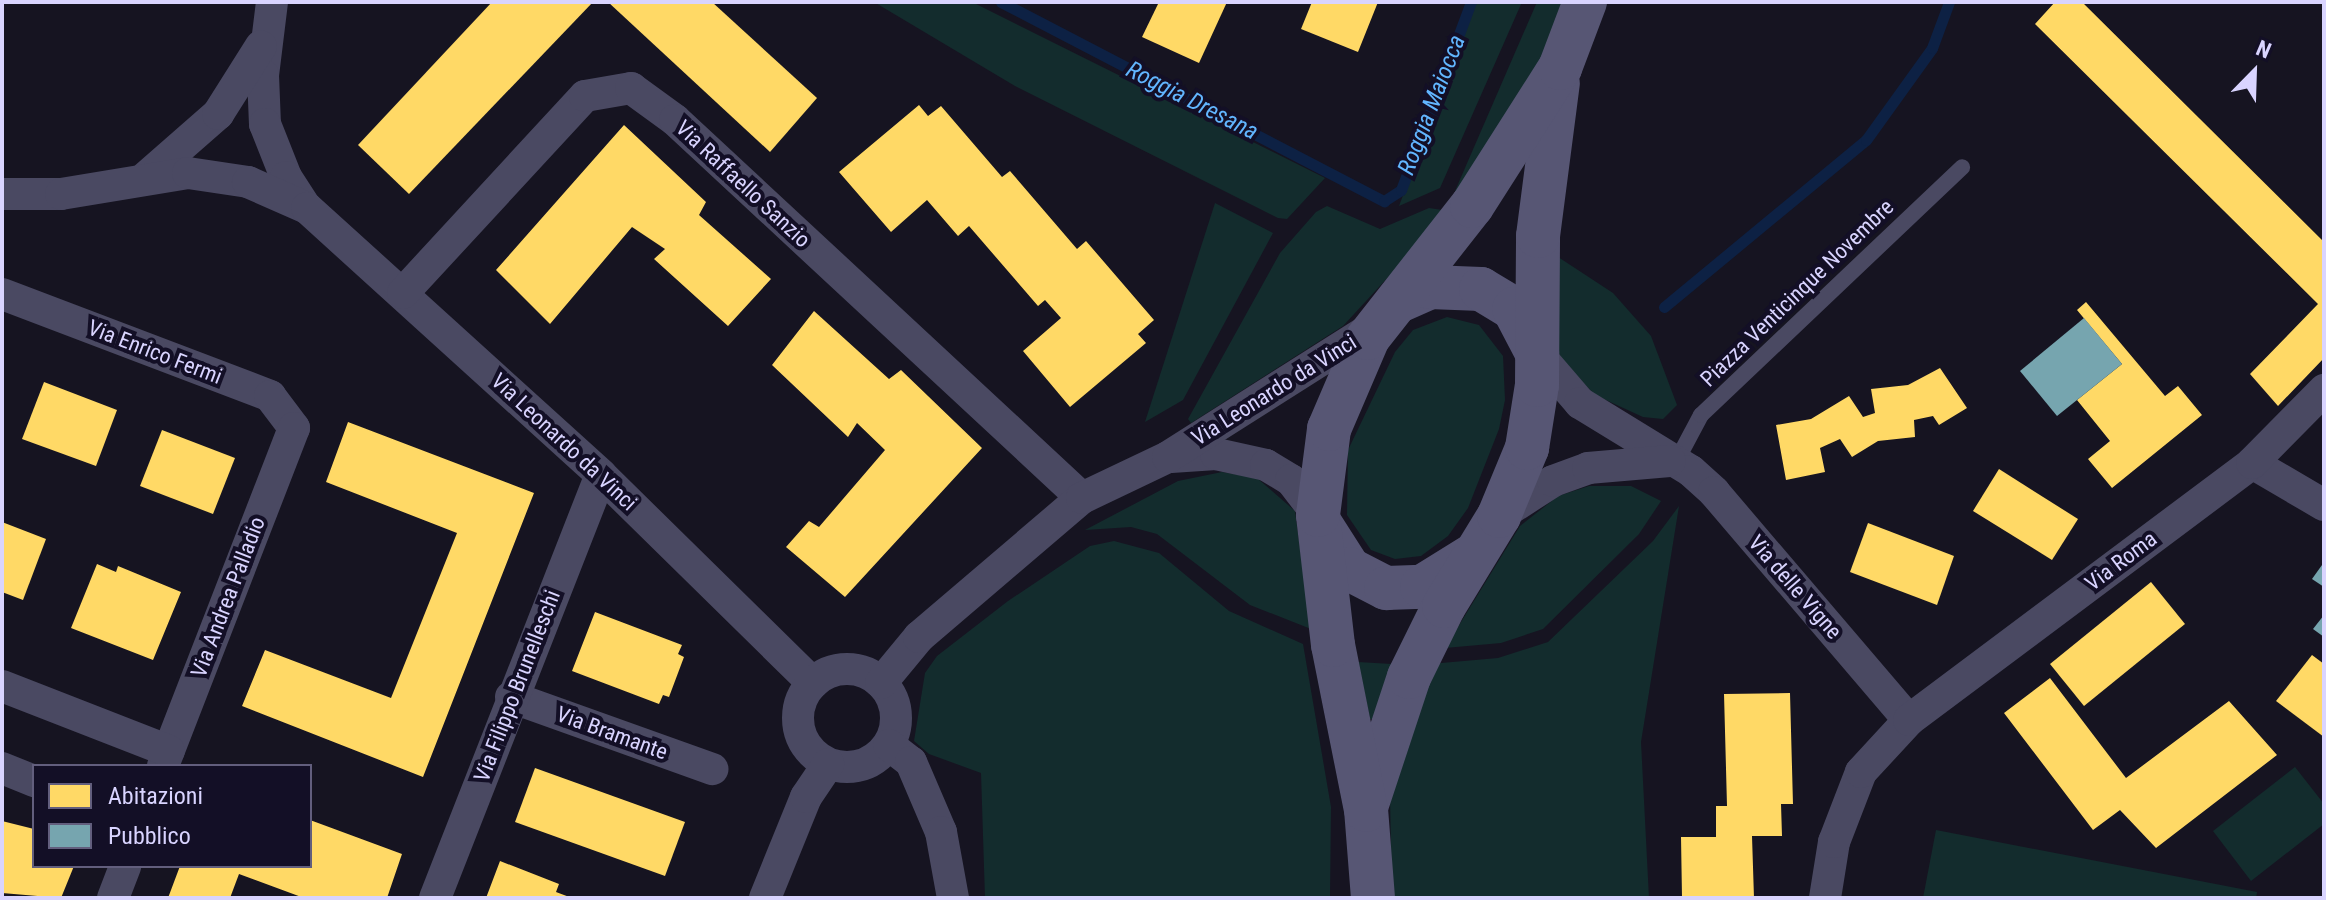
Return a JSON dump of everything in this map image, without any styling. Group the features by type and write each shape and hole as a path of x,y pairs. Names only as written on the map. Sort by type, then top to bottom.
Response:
{"street":[{"path":"1373,898 1366,810 1333,645 1318,515 1333,415 1352,367 1389,312 1472,206 1560,68 1585,2"},
{"name":"Via Leonardo da Vinci","path":"146,177 218,114 271,16"},
{"name":"Via Leonardo da Vinci","path":"271,16 263,75 265,124 286,177 307,208 601,475 813,683"},
{"path":"1366,810 1409,677 1493,526 1527,448 1536,404 1538,236 1560,68"},
{"name":"Via Raffaello Sanzio","path":"403,293 585,96 631,88 675,120 1082,498"},
{"name":"Via Leonardo da Vinci","path":"2,194 61,194 146,177 188,173 230,178 307,208"},
{"path":"1389,312 1430,287 1481,289 1514,309 1537,353"},
{"name":"Via Enrico Fermi","path":"2,294 270,396 294,428"},
{"name":"Via Leonardo da Vinci","path":"881,683 919,637 1082,498 1168,457 1389,312"},
{"name":"Via delle Vigne","path":"1537,353 1573,397 1676,462 1714,492 1909,720"},
{"name":"Via Roma","path":"1825,898 1834,842 1861,772 1909,720 2252,463 2324,390"},
{"name":"Via Andrea Palladio","path":"166,759 294,428"},
{"name":"Via Leonardo da Vinci","path":"1168,457 1216,454 1266,465 1291,480 1318,515"},
{"path":"1318,515 1340,560 1360,577 1386,588 1422,587 1447,575 1493,526 1553,481 1588,468 1676,462"},
{"path":"2252,463 2324,505"},
{"name":"Via Filippo Brunelleschi","path":"435,898 511,697 601,475"},
{"path":"845,669 862,671 881,683 896,718 889,745 866,764 828,764 811,752 798,718 813,683 845,669"},
{"path":"2,686 166,759"},
{"name":"Via Bramante","path":"511,697 712,769"},
{"path":"889,745 911,762 941,832 953,898"},
{"path":"765,898 806,797 828,764"},
{"path":"2,768 32,780"},
{"path":"113,898 124,868"}],"lane":[{"name":"Piazza Venticinque Novembre","path":"1676,462 1701,415 1962,167"}],"green space":[{"path":"874,2 972,2 1325,178 1287,219 1278,218 1015,86"},
{"path":"1476,2 1522,2 1440,188 1399,206"},
{"path":"1537,2 1565,2 1550,42 1463,193 1455,191"},
{"path":"1215,203 1273,233 1183,400 1145,422"},
{"path":"1327,206 1380,229 1429,208 1449,211 1343,326 1191,423 1188,419 1280,253 1316,212"},
{"path":"1552,253 1613,293 1651,336 1677,405 1663,419 1643,417 1595,395 1559,358"},
{"path":"1447,317 1479,325 1503,356 1505,400 1499,429 1468,508 1448,536 1421,556 1395,559 1371,550 1347,515 1348,450 1395,352 1413,330"},
{"path":"1222,472 1257,478 1295,511 1311,629 1250,605 1157,534 1131,527 1085,530 1178,481"},
{"path":"1589,486 1631,486 1661,501 1639,534 1543,629 1501,643 1445,648 1520,526 1558,496"},
{"path":"1679,506 1641,742 1649,898 1392,898 1390,798 1430,664 1498,658 1548,642 1653,541"},
{"path":"1114,541 1159,553 1229,611 1303,644 1331,807 1330,898 985,898 981,773 929,754 914,741 925,673 937,656 1008,601 1090,546"},
{"path":"1358,662 1392,664 1374,719 1370,719"},
{"path":"2295,767 2324,804 2324,824 2251,881 2213,831"},
{"path":"1936,830 2257,892 2256,898 1923,898"}],"building: Abitazioni":[{"path":"492,2 593,2 409,194 358,145"},
{"path":"608,2 712,2 817,98 770,152"},
{"path":"1159,2 1227,2 1199,63 1142,37"},
{"path":"1312,2 1378,2 1358,52 1301,29"},
{"path":"2055,2 2082,2 2324,242 2324,358 2278,406 2250,374 2318,304 2035,24"},
{"path":"919,105 928,116 941,106 1002,177 1010,171 1077,249 1086,241 1154,320 1138,334 1146,343 1070,407 1023,351 1061,318 1045,300 1038,306 969,226 958,236 927,200 891,232 839,172"},
{"path":"624,125 706,202 699,215 771,279 728,326 654,259 665,249 632,227 550,324 496,270"},
{"path":"2086,302 2165,396 2178,386 2202,415 2112,488 2088,459 2110,441 2077,400 2122,364 2077,310"},
{"path":"814,311 889,379 901,370 982,448 845,597 786,547 809,521 819,527 885,450 857,423 848,437 772,365"},
{"path":"1940,368 1967,408 1939,425 1933,416 1914,420 1915,437 1878,441 1852,457 1840,439 1820,448 1825,472 1786,480 1776,425 1811,419 1849,396 1863,417 1875,413 1871,389 1908,385"},
{"path":"44,382 117,410 96,466 22,439"},
{"path":"348,422 534,493 423,777 242,706 265,650 391,698 457,533 326,482"},
{"path":"162,430 235,458 213,514 140,486"},
{"path":"1999,469 2078,519 2052,560 1973,511"},
{"path":"2,522 46,539 23,600 2,592"},
{"path":"1868,523 1954,556 1937,605 1850,572"},
{"path":"97,564 116,572 118,566 181,592 153,660 71,628"},
{"path":"2151,582 2185,624 2084,706 2050,664"},
{"path":"595,612 682,645 678,654 684,657 669,697 663,695 659,704 572,671"},
{"path":"2312,655 2324,664 2324,737 2276,701"},
{"path":"2050,678 2126,778 2229,701 2277,755 2156,848 2120,810 2093,830 2004,713"},
{"path":"1790,693 1793,804 1781,804 1782,836 1752,836 1754,898 1682,898 1681,837 1716,837 1716,806 1727,806 1724,694"},
{"path":"535,768 685,822 665,876 515,822"},
{"path":"2,821 32,828 32,868 73,868 61,898 2,893"},
{"path":"312,821 402,854 387,898 304,898 239,874 230,898 168,898 179,868 312,868"},
{"path":"500,861 559,884 556,892 572,898 486,898"}],"building: Pubblico":[{"path":"2084,318 2122,364 2057,416 2020,371"},
{"path":"2322,565 2324,567 2324,587 2312,579"},
{"path":"2324,615 2324,637 2313,629"}],"waterway":[{"name":"Roggia Dresana","path":"1001,2 1384,201 1401,190 1471,2"},
{"name":"Roggia Dresana","path":"1664,307 1866,140 1932,48 1949,2"}],"water label":[{"name":"Roggia Maiocca","path":"1432,105"}]}
